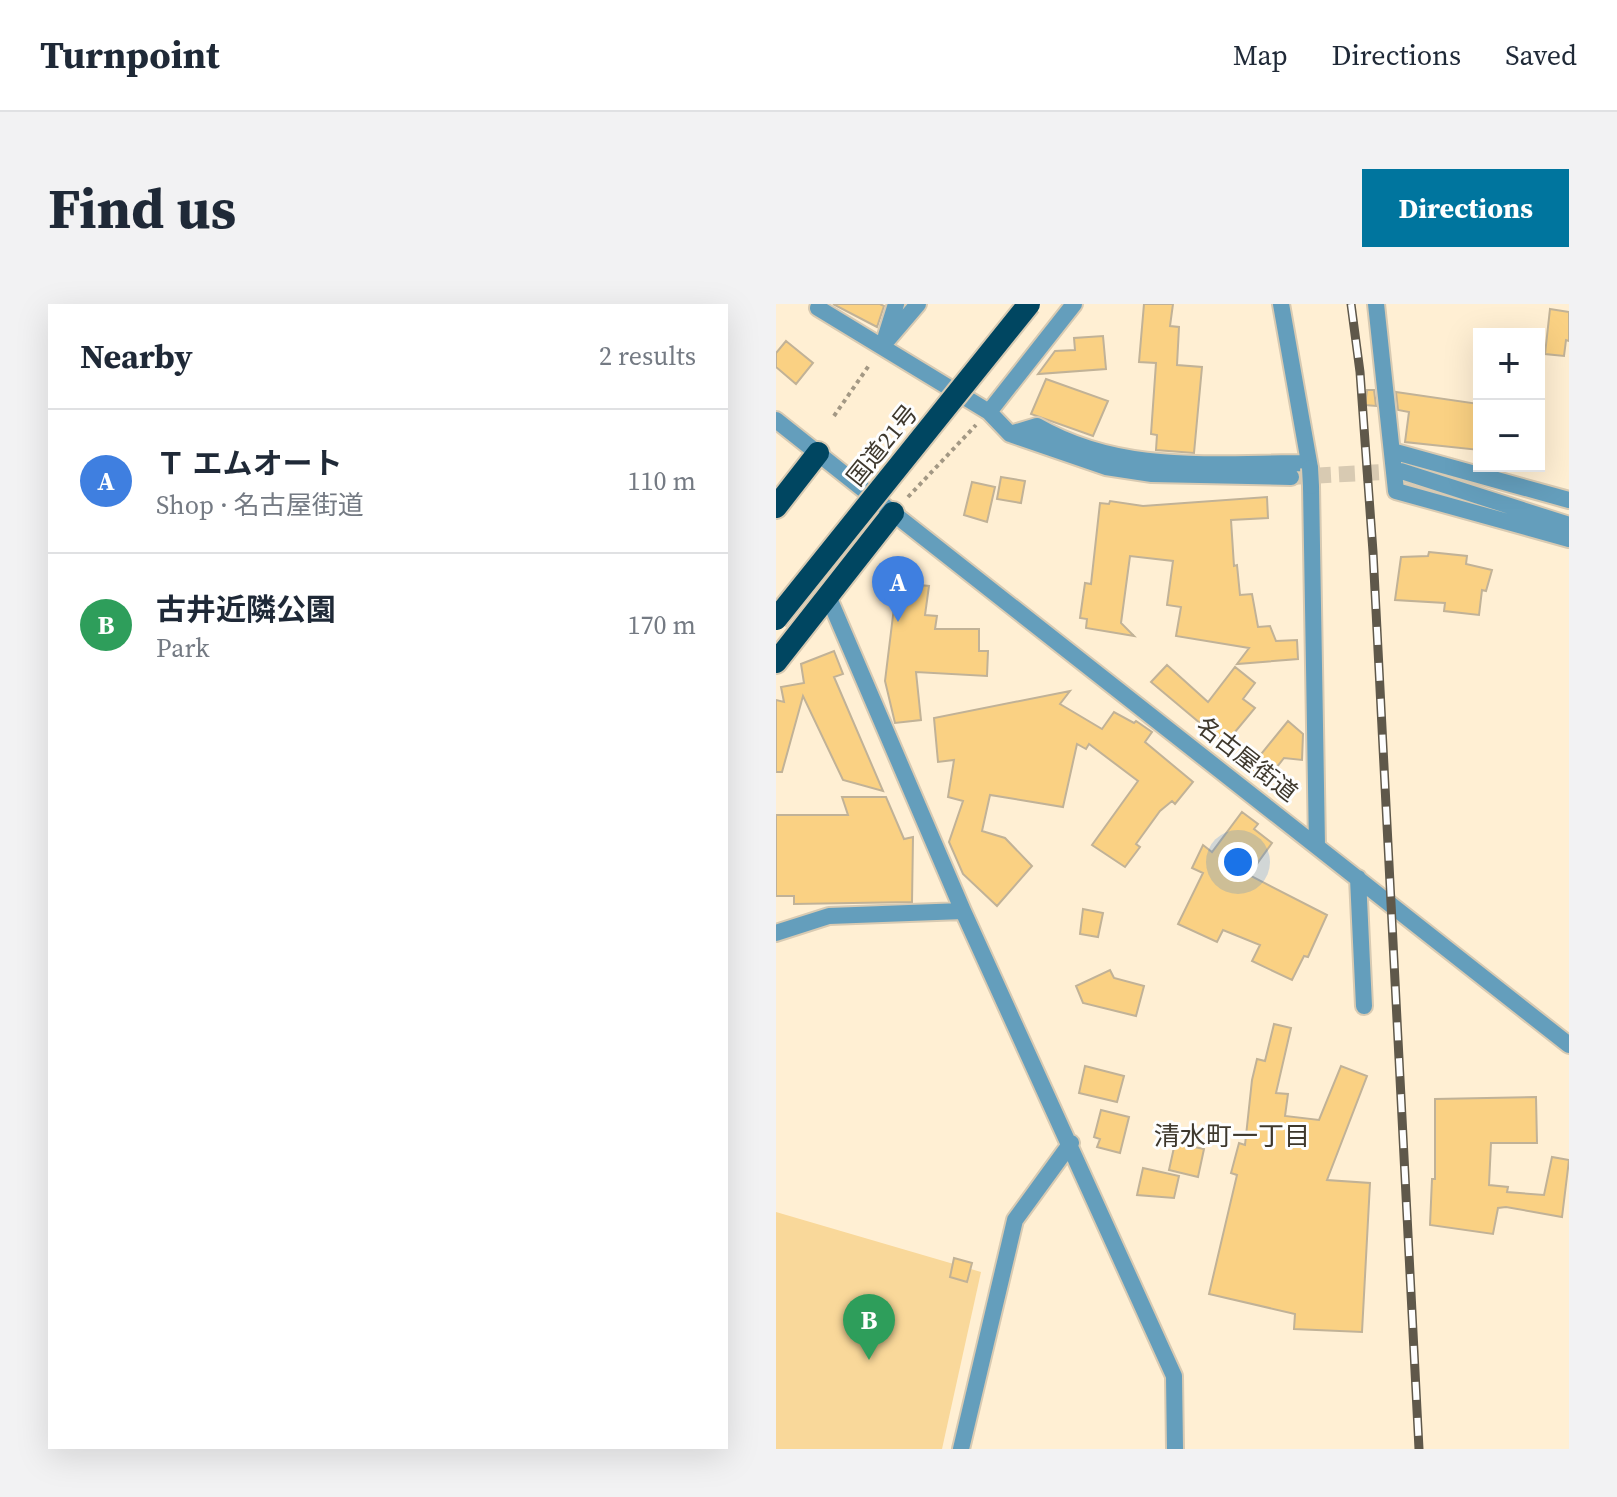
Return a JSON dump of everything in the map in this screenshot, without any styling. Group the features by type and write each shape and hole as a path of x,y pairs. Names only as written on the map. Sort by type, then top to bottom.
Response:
{"highway":[{"name":"国道21号","path":"776,595 1010,304"},
{"name":"国道21号","path":"776,619 1029,304"},
{"path":"776,507 818,453"},
{"path":"776,662 893,513"}],"street":[{"path":"883,345 896,304"},
{"path":"883,345 918,304"},
{"path":"989,412 1074,304"},
{"path":"1281,304 1311,486 1317,846"},
{"path":"1376,304 1396,491 1569,539"},
{"path":"818,308 989,412 1010,434 1057,453 1121,470 1152,474 1291,477"},
{"name":"名古屋街道","path":"776,420 1569,1045"},
{"path":"1010,434 1037,426 1069,444 1115,458 1140,461 1309,466"},
{"path":"1392,451 1569,500"},
{"path":"1401,471 1569,525"},
{"path":"828,596 963,911 1071,1143 1174,1376 1175,1449"},
{"path":"1358,878 1364,1006"},
{"path":"776,933 829,916 963,911"},
{"path":"961,1449 1015,1220 1071,1143"}],"path":[{"path":"834,416 883,345"},
{"path":"893,513 989,412"}],"shaded area":[{"path":"776,1212 981,1272 942,1449 776,1449"}],"building":[{"path":"833,304 880,304 884,306 877,327"},
{"path":"1144,304 1173,304 1170,326 1179,327 1177,365 1202,367 1194,453 1156,450 1157,435 1151,434 1156,363 1139,362"},
{"path":"1550,309 1569,312 1569,341 1566,340 1564,356 1545,354"},
{"path":"1103,336 1106,369 1038,374 1055,351 1075,350 1074,338"},
{"path":"786,341 813,363 796,384 776,367 776,353"},
{"path":"1046,379 1108,401 1093,436 1031,414"},
{"path":"1367,390 1374,390 1376,406 1365,405"},
{"path":"1396,392 1473,403 1473,449 1405,442 1409,412 1398,410"},
{"path":"1001,477 1025,481 1021,503 997,499"},
{"path":"972,482 995,487 987,522 964,515"},
{"path":"1267,497 1268,518 1231,520 1234,566 1237,565 1240,595 1252,594 1258,627 1270,626 1276,641 1297,640 1298,659 1237,664 1249,648 1176,636 1181,607 1167,605 1173,561 1130,556 1121,623 1134,636 1086,628 1087,619 1080,618 1085,583 1091,584 1100,503 1109,504 1110,501 1143,506"},
{"path":"1429,552 1467,556 1466,564 1492,570 1486,591 1482,590 1479,615 1444,611 1445,603 1395,600 1401,557 1428,556"},
{"path":"897,583 929,586 925,615 937,616 935,629 979,629 979,651 988,651 987,676 916,672 921,720 895,723 885,681"},
{"path":"834,651 843,674 834,677 883,791 843,780 803,696 782,772 776,772 776,700 784,702 781,687 804,683 801,664"},
{"path":"1167,665 1208,702 1235,667 1255,683 1243,699 1255,708 1225,744 1151,682"},
{"path":"1070,691 1060,704 1102,729 1114,712 1134,723 1136,721 1152,732 1145,742 1193,782 1175,804 1172,801 1160,811 1136,844 1140,847 1125,867 1092,845 1138,781 1089,744 1086,749 1077,744 1063,807 990,795 982,831 1005,838 1032,866 997,906 963,874 949,842 963,801 948,797 954,760 938,762 934,718"},
{"path":"1288,721 1303,734 1302,760 1284,758 1265,782 1249,769"},
{"path":"842,797 886,797 904,839 913,837 912,902 794,904 794,896 776,896 776,815 848,815"},
{"path":"1242,812 1258,824 1254,829 1272,843 1249,875 1327,915 1308,957 1304,956 1292,980 1252,961 1260,945 1223,930 1217,942 1178,924 1203,873 1192,868 1203,845 1212,852"},
{"path":"1083,909 1103,913 1098,937 1080,934"},
{"path":"1110,970 1114,978 1144,986 1136,1016 1083,1003 1076,986"},
{"path":"1274,1024 1291,1028 1276,1093 1288,1094 1285,1116 1319,1120 1341,1066 1367,1076 1327,1180 1370,1183 1362,1332 1294,1329 1295,1314 1209,1294 1237,1175 1231,1173 1239,1143 1245,1145 1257,1059 1265,1061"},
{"path":"1085,1066 1124,1076 1117,1102 1079,1093"},
{"path":"1536,1097 1537,1143 1491,1143 1489,1185 1508,1187 1507,1192 1544,1195 1552,1157 1569,1160 1562,1217 1506,1207 1498,1208 1493,1234 1430,1225 1432,1179 1435,1179 1435,1099"},
{"path":"1101,1110 1129,1117 1120,1153 1097,1147 1100,1139 1094,1137"},
{"path":"1175,1143 1204,1149 1198,1177 1169,1170"},
{"path":"1143,1168 1179,1176 1174,1198 1137,1195"},
{"path":"954,1258 972,1263 967,1282 950,1277"}],"tunnel":[{"path":"1291,477 1401,471"}],"railway":[{"path":"1351,304 1360,372 1373,552 1419,1449"}],"place":[{"name":"Ｔ エムオート","path":"898,622"},
{"name":"古井近隣公園","path":"869,1360"}],"district":[{"name":"清水町一丁目","path":"1232,1136"}]}
